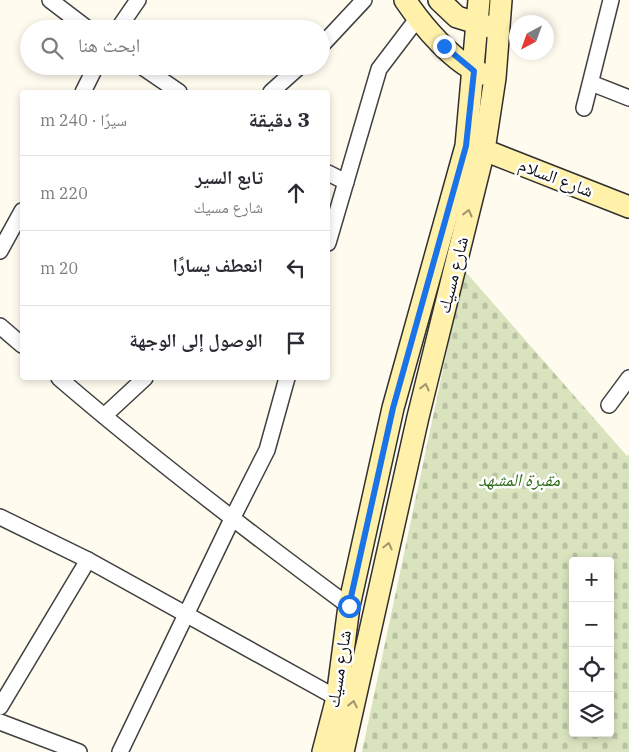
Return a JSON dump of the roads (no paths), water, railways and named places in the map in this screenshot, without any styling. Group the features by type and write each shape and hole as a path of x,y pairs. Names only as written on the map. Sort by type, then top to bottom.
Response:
{"street":[{"path":"50,0 76,20"},
{"path":"124,20 138,0"},
{"path":"330,36 364,0"},
{"path":"405,0 417,19 444,46 474,71 495,78"},
{"path":"439,0 457,17 488,27"},
{"name":"شارع مسيك","path":"343,752 418,417 484,150 495,78 488,27 479,0"},
{"name":"شارع مسيك","path":"323,752 337,698 349,606 393,408 466,146 474,71 488,27 501,0"},
{"path":"584,108 611,0"},
{"path":"330,236 379,69 417,19"},
{"path":"84,90 92,75"},
{"path":"154,75 176,90"},
{"path":"274,90 290,75"},
{"path":"591,82 629,98"},
{"name":"شارع السلام","path":"484,150 629,207"},
{"path":"330,174 346,182"},
{"path":"0,251 20,215"},
{"path":"0,326 20,343"},
{"path":"609,405 629,378"},
{"path":"62,380 232,519 349,606"},
{"path":"104,416 143,380"},
{"path":"120,752 267,450 286,380"},
{"path":"0,517 88,560 337,698"},
{"path":"0,707 88,560"},
{"path":"0,723 79,752"}],"park label":[{"name":"مقبرة المشهد","path":"519,480"}]}
